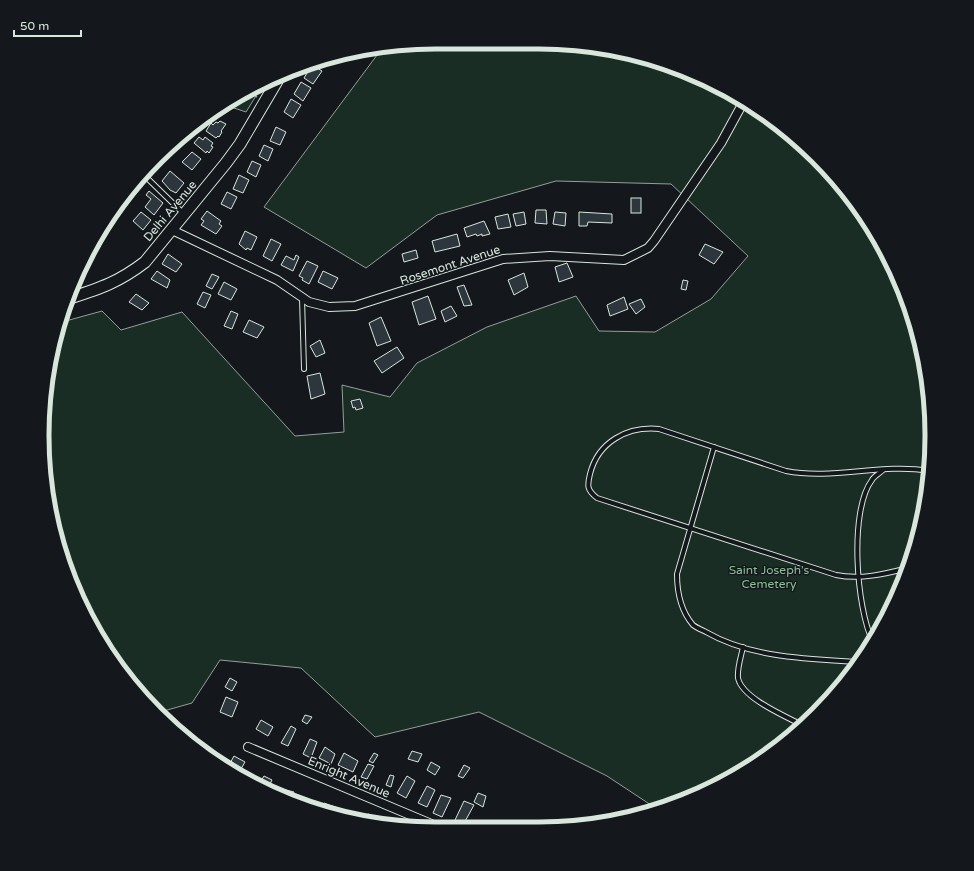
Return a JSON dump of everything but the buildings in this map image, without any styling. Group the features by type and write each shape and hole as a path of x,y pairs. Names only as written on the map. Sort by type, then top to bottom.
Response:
{"street":[{"name":"Delhi Avenue","path":"75,296 112,284 145,262 226,163 262,109 276,84"},
{"name":"Rosemont Avenue","path":"172,230 277,280 302,298 329,307 355,306 503,259 550,256 618,260 637,255 648,248 654,241 720,143 741,106"},
{"name":"Enright Avenue","path":"248,747 426,822"}],"lane":[{"path":"147,178 185,215"},
{"path":"302,298 304,369"},
{"path":"901,570 888,573 858,576 836,575 597,498 589,492 587,485 597,454 606,444 626,433 648,428 659,429 786,471 805,474 910,468 923,470"},
{"path":"714,447 689,528 677,574 677,589 684,609 694,625 717,638 743,648 773,654 852,661"},
{"path":"870,634 864,619 858,576 857,552 860,519 865,493 872,479 884,470"},
{"path":"743,648 738,678 742,689 753,698 797,722"}],"green space":[{"name":"Saint Joseph’s Cemetery","path":"436,49 538,49 589,52 614,56 639,62 686,78 732,101 774,129 812,162 829,181 845,200 873,242 896,288 904,311 912,335 922,385 925,436 924,461 918,511 912,536 896,583 885,606 873,629 845,671 812,709 774,742 753,757 732,770 686,793 651,805 607,776 479,712 375,737 301,668 220,660 192,703 164,711 129,671 101,629 78,583 62,536 52,486 49,436 52,385 56,360 67,321 102,311 121,330 182,312 295,436 344,432 342,385 390,397 417,363 487,327 576,296 599,331 655,332 711,299 748,256 671,184 556,181 437,215 366,268 264,207 379,53 385,52"},
{"path":"258,93 246,112 232,107"}]}
